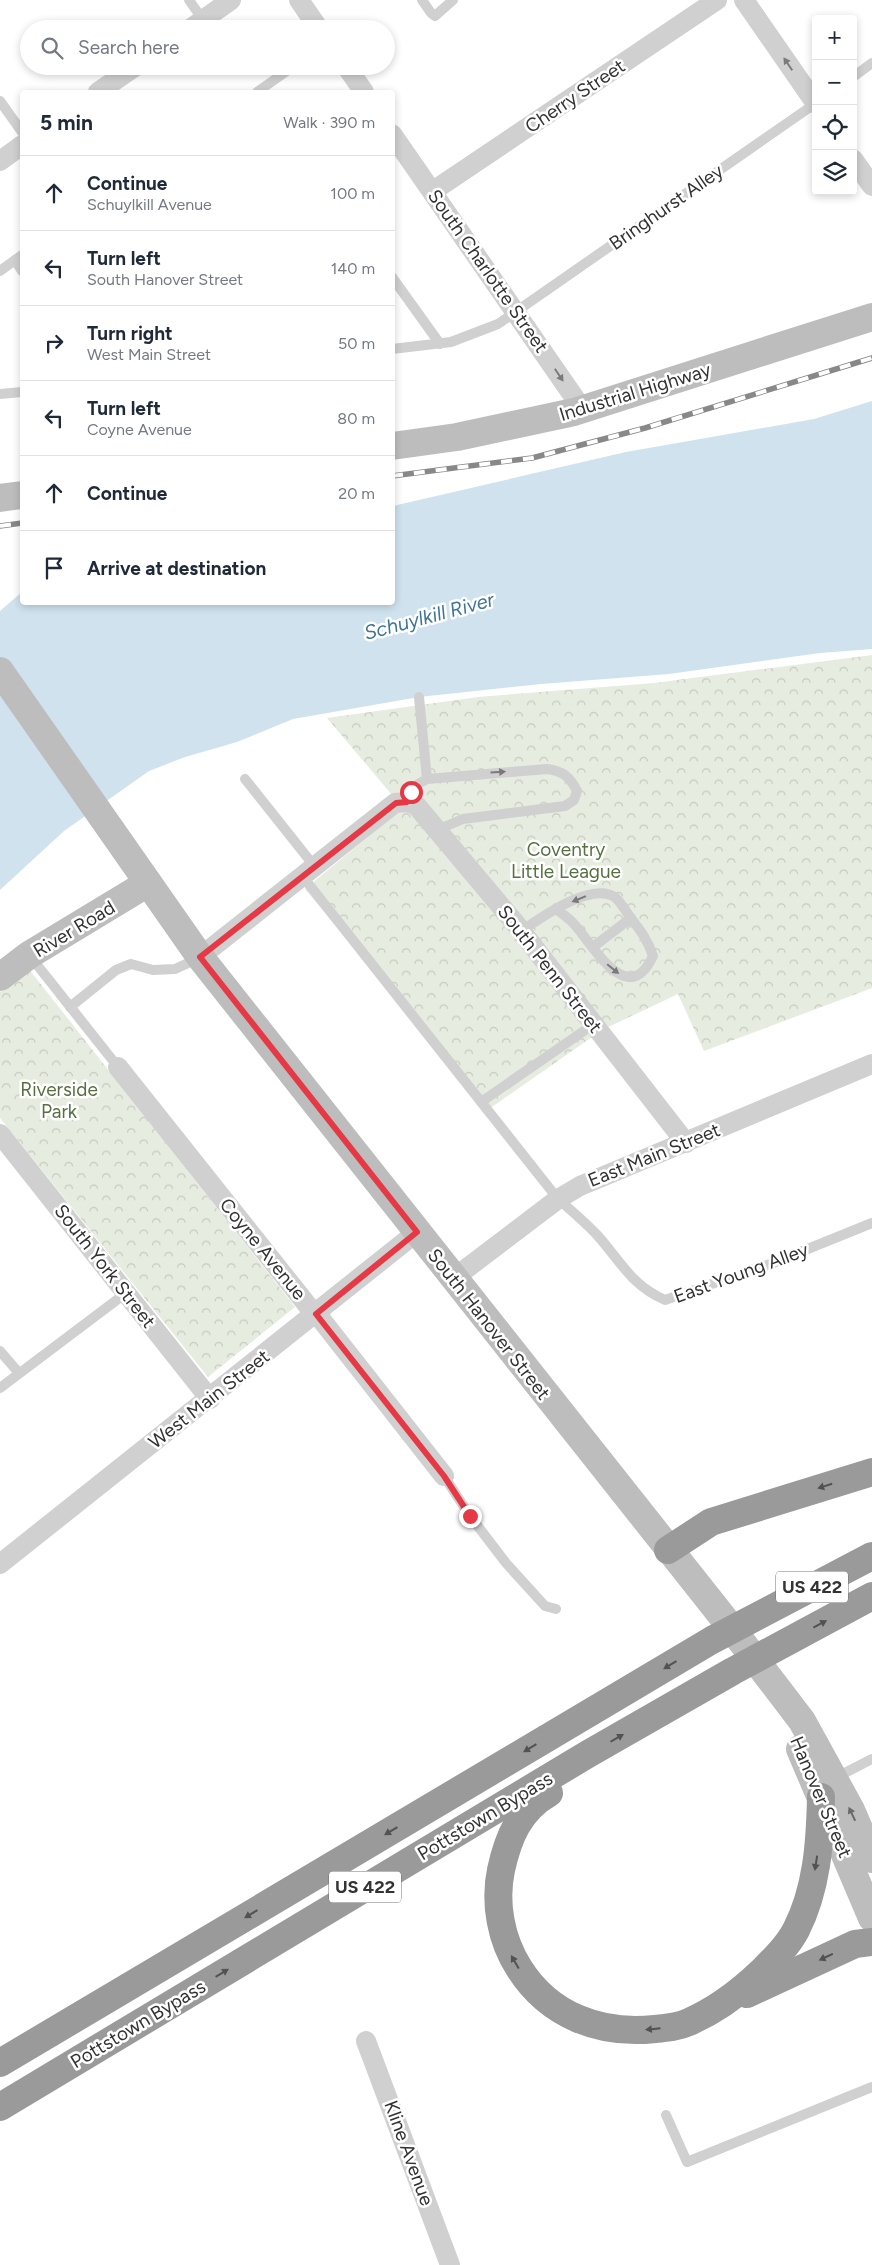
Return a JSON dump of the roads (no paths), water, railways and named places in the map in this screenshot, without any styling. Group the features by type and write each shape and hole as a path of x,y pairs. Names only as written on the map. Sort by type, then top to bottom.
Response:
{"highway":[{"path":"668,1550 711,1522 872,1472"},
{"name":"Pottstown Bypass","path":"0,2063 712,1640 872,1556"},
{"name":"Pottstown Bypass","path":"0,2107 588,1754 733,1670 872,1596"},
{"path":"588,1754 579,1775 536,1800 519,1819 499,1883 502,1926 510,1953 524,1976 544,1999 582,2021 599,2027 630,2030 674,2027 689,2022 854,1944 872,1942"},
{"path":"689,2022 740,1990 788,1943 802,1916 813,1883 828,1788"},
{"path":"0,2117 87,2055"}],"main road":[{"name":"Industrial Highway","path":"395,446 457,437 583,410 872,318"},
{"path":"0,498 20,495"},
{"name":"South Hanover Street","path":"0,671 200,957 668,1550"},
{"name":"River Road","path":"0,977 29,956 148,883"},
{"name":"Hanover Street","path":"668,1550 722,1616 768,1677 828,1788 872,1858"},
{"name":"Hanover Street","path":"828,1788 872,1918"}],"street":[{"path":"202,20 232,0"},
{"name":"Cherry Street","path":"433,191 718,0"},
{"path":"744,0 812,98"},
{"path":"302,1 314,20"},
{"path":"101,90 123,75"},
{"path":"352,75 363,90"},
{"name":"South Charlotte Street","path":"395,138 583,410"},
{"path":"0,160 20,146"},
{"path":"857,165 872,186"},
{"path":"200,957 396,803 407,802"},
{"name":"South Penn Street","path":"407,802 416,805 521,931 686,1142"},
{"name":"East Main Street","path":"454,1278 558,1199 580,1186 872,1064"},
{"name":"Coyne Avenue","path":"118,1067 444,1476"},
{"name":"South York Street","path":"1,1137 210,1399"},
{"name":"West Main Street","path":"0,1564 210,1399 417,1232"},
{"name":"Kline Avenue","path":"366,2041 450,2265"}],"lane":[{"path":"189,0 195,20"},
{"path":"422,0 430,13 435,16 453,0"},
{"path":"857,73 872,63"},
{"path":"260,90 281,75"},
{"path":"0,101 20,129"},
{"name":"Bringhurst Alley","path":"395,349 440,344 476,334 498,324 815,105"},
{"path":"0,271 19,258"},
{"path":"395,281 440,344"},
{"path":"0,394 20,392"},
{"path":"419,698 427,779"},
{"path":"407,802 418,784 427,779 449,775 548,769 559,771 570,779 577,791 574,800 565,806 463,819 437,830"},
{"path":"245,779 309,872 481,1102 558,1199"},
{"path":"521,931 556,909 583,896 605,893 616,898 649,941 654,956 648,967 637,976 624,977 612,970 572,922 556,909"},
{"path":"593,947 631,918"},
{"path":"29,956 118,1067"},
{"path":"70,1007 116,970 131,964 153,970 175,969 200,957"},
{"path":"481,1102 594,1024"},
{"name":"East Young Alley","path":"558,1199 599,1238 631,1278 648,1293 665,1300 773,1263 872,1223"},
{"path":"0,1388 126,1293"},
{"path":"0,1352 19,1373"},
{"path":"444,1476 470,1516 506,1563 545,1606 556,1609"},
{"path":"828,1788 872,1758"},
{"path":"666,2115 687,2162 872,2087"}],"water":[{"name":"Schuylkill River","path":"872,401 872,649 820,653 669,674 541,684 419,697 293,719 237,742 185,757 149,771 64,831 0,890 0,611 20,594 20,605 395,605 395,506 626,452 814,419"}],"railway":[{"path":"395,476 532,458 645,428 872,358"},
{"path":"0,526 20,523"}],"park label":[{"name":"Coventry Little League","path":"566,860"},
{"name":"Riverside Park","path":"59,1100"}]}
